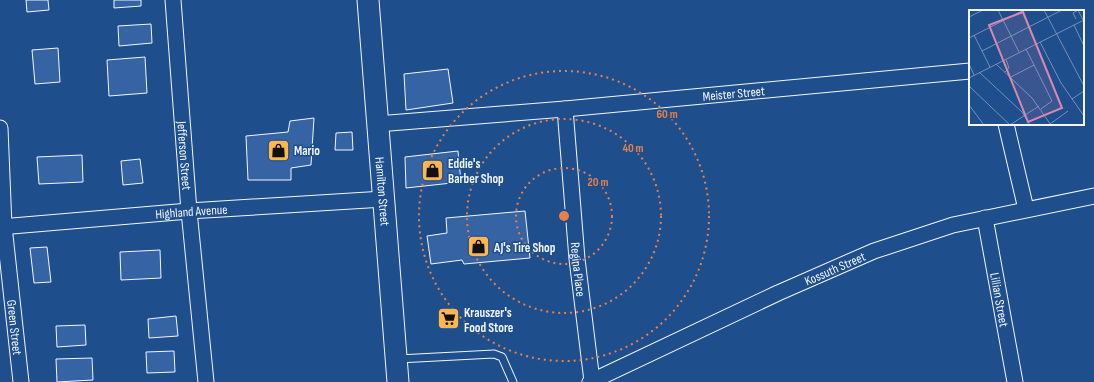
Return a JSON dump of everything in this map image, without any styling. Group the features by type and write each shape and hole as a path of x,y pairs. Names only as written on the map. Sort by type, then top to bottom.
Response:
{"street":[{"name":"Jefferson Street","path":"173,0 190,211 206,382"},
{"name":"Hamilton Street","path":"368,0 398,382"},
{"name":"Meister Street","path":"377,124 565,109 969,71"},
{"name":"Regina Place","path":"565,109 577,258 591,382"},
{"path":"1006,125 1026,209"},
{"name":"Green Street","path":"0,128 2,227 21,382"},
{"name":"Kossuth Street","path":"591,382 778,293 874,251 953,225 1094,196"},
{"name":"Highland Avenue","path":"2,227 190,211 384,199"},
{"name":"Lillian Street","path":"985,218 1015,382"}],"lane":[{"path":"396,359 494,354 502,357 512,382"}],"building":[{"path":"26,0 48,0 49,10 27,12"},
{"path":"114,0 141,0 141,6 114,8"},
{"path":"151,24 152,43 119,46 118,26"},
{"path":"58,48 60,82 35,84 32,50"},
{"path":"145,57 147,93 109,96 107,60"},
{"path":"448,69 453,103 406,110 404,74"},
{"name":"Mario","path":"314,118 311,165 291,168 291,180 248,180 246,136 288,132 290,121"},
{"path":"352,132 353,150 335,150 336,133"},
{"name":"Eddie's Barber Shop","path":"458,151 461,182 406,188 405,157"},
{"path":"82,155 83,182 39,184 37,157"},
{"path":"140,159 143,183 123,185 121,161"},
{"name":"AJ's Tire Shop","path":"525,211 530,258 464,264 462,260 431,264 427,236 447,233 446,218"},
{"path":"47,247 51,282 34,283 30,248"},
{"path":"160,250 161,278 121,280 120,252"},
{"path":"176,316 178,336 149,338 148,319"},
{"path":"85,325 86,345 57,347 56,326"},
{"path":"174,351 175,372 147,373 146,352"},
{"path":"92,358 93,380 57,382 56,359"}],"place":[{"name":"Mario","path":"279,150"},
{"name":"Eddie's Barber Shop","path":"433,170"},
{"name":"AJ's Tire Shop","path":"479,247"},
{"name":"Krauszer's Food Store","path":"448,319"}]}
